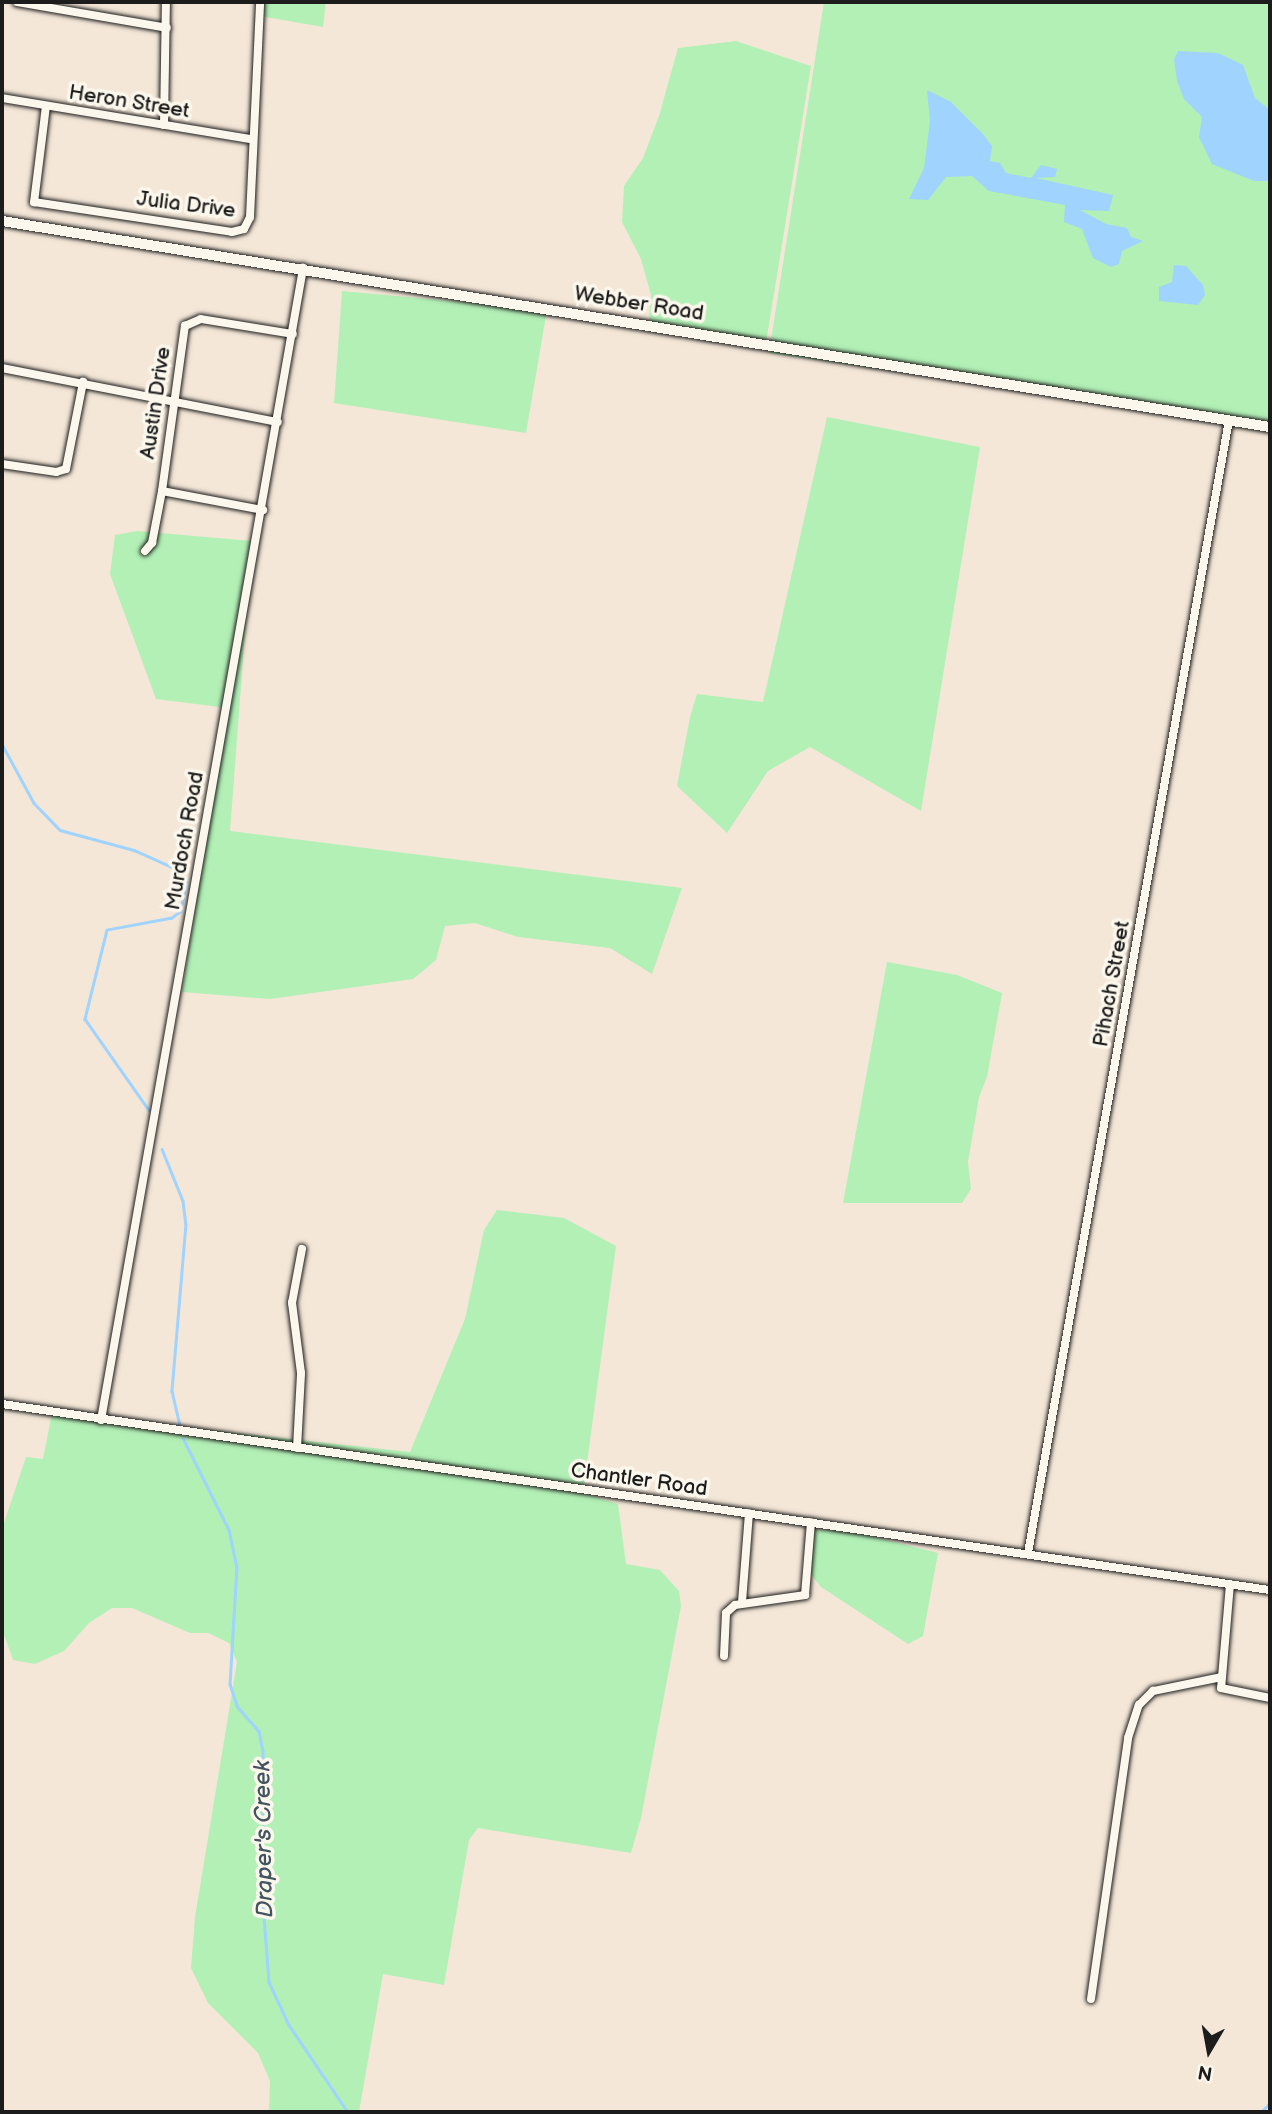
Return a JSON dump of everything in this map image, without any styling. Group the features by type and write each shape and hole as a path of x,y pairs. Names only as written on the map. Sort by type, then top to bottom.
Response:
{"main road":[{"name":"Webber Road","path":"2,221 1270,427"}],"street":[{"path":"17,2 167,28"},
{"path":"164,125 166,2"},
{"name":"Julia Drive","path":"46,106 34,202 232,232 244,229 250,217 251,139 260,2"},
{"name":"Heron Street","path":"2,98 251,139"},
{"name":"Murdoch Road","path":"101,1420 263,510 303,268"},
{"name":"Austin Drive","path":"145,551 152,543 162,491 185,326 191,320 293,334"},
{"path":"2,368 278,422"},
{"path":"2,464 56,472 66,469 83,382"},
{"name":"Pihach Street","path":"1028,1553 1229,420"},
{"path":"162,491 263,510"},
{"path":"297,1448 301,1373 292,1303 302,1249"},
{"name":"Chantler Road","path":"2,1404 1270,1590"},
{"path":"742,1602 749,1513"},
{"path":"724,1656 726,1613 742,1602 805,1595 811,1522"},
{"path":"1230,1584 1221,1688 1270,1698"},
{"path":"1091,1999 1128,1738 1139,1705 1153,1691 1222,1677"}],"green space":[{"path":"260,2 326,2 323,27 260,16"},
{"path":"824,2 1270,2 1270,426 769,353"},
{"path":"736,41 811,66 766,343 649,323 651,295 641,259 622,222 624,186 643,158 659,116 678,48"},
{"path":"342,291 547,310 526,433 334,403"},
{"path":"827,417 980,447 921,811 810,747 768,771 727,833 677,786 690,717 697,694 763,702"},
{"path":"137,531 252,541 230,831 682,888 652,974 610,948 518,937 475,923 445,926 436,960 413,979 270,999 182,992 228,708 156,699 110,574 115,535"},
{"path":"887,962 957,975 1002,993 968,1162 971,1189 962,1203 843,1203"},
{"path":"497,1210 564,1218 616,1246 583,1493 618,1504 626,1564 660,1570 679,1591 681,1606 641,1818 631,1853 478,1828 469,1840 444,1985 383,1974 359,2112 269,2112 270,2081 258,2053 208,2003 191,1968 195,1917 237,1662 229,1643 208,1633 190,1633 132,1608 112,1608 89,1623 64,1651 35,1664 13,1660 2,1629 2,1529 26,1457 43,1459 52,1413 410,1452 465,1319 484,1230"},
{"path":"842,1529 938,1553 923,1636 908,1644 821,1587 805,1567 808,1531"}],"water":[{"path":"1178,51 1218,53 1243,65 1255,98 1270,110 1270,181 1254,181 1212,164 1199,137 1202,117 1184,99 1177,81 1174,59"},
{"path":"927,90 951,102 983,134 992,146 990,161 1000,163 1006,173 1031,178 1041,165 1057,169 1055,177 1036,178 1113,195 1109,211 1080,210 1106,224 1127,228 1131,237 1143,241 1122,251 1119,264 1111,267 1093,258 1082,229 1064,222 1065,205 989,191 972,176 946,177 928,200 909,199 924,168 930,121"},
{"path":"1174,265 1186,266 1203,285 1205,295 1198,305 1159,301 1159,287 1172,282"}],"waterway":[{"name":"Draper's Creek","path":"2,744 34,803 60,830 134,850 170,866 187,879 181,911 172,918 107,930 85,1019 149,1110"},
{"name":"Draper's Creek","path":"162,1149 183,1201 186,1224 172,1391 180,1425"},
{"name":"Draper's Creek","path":"183,1438 229,1530 237,1567 230,1684 237,1706 259,1731 263,1751 262,1889 269,1982 289,2025 348,2112"},
{"path":"1261,2112 1270,2103"}]}
